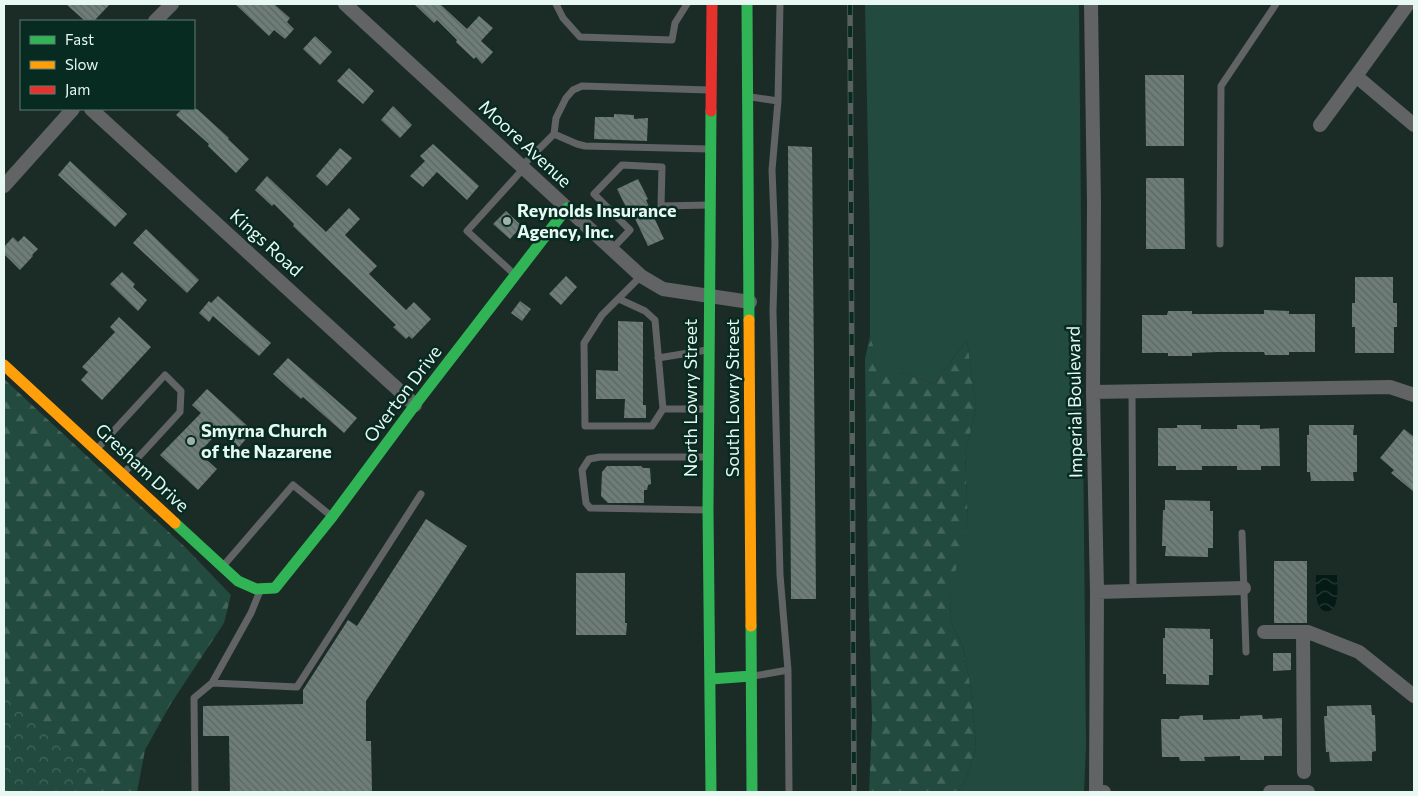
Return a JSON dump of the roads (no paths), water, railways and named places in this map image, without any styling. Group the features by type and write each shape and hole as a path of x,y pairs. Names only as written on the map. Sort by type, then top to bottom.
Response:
{"main road":[{"name":"North Lowry Street","path":"711,792 708,510 710,457 709,295 712,4"},
{"name":"South Lowry Street","path":"748,4 752,792"},
{"name":"Overton Drive","path":"260,591 275,588 332,517 415,405 567,208"},
{"name":"Gresham Drive","path":"4,365 222,567 249,588 260,591"},
{"path":"711,679 751,676"}],"street":[{"path":"156,20 172,4"},
{"name":"Moore Avenue","path":"345,4 642,276 663,289 750,302"},
{"name":"Imperial Boulevard","path":"1091,4 1094,204 1093,392 1097,592 1096,792 1104,792"},
{"path":"1320,124 1408,4"},
{"path":"1356,76 1414,125"},
{"path":"4,186 71,110"},
{"name":"Kings Road","path":"92,110 415,405"},
{"path":"1093,392 1390,387 1414,395"},
{"path":"1097,592 1244,588"},
{"path":"1264,632 1308,632 1360,652 1414,696"},
{"path":"1303,632 1304,772"},
{"path":"1270,792 1308,792"}],"lane":[{"path":"556,4 563,18 580,37 672,40 675,23 687,4"},
{"path":"780,4 778,101 772,170 775,243 772,311 780,575 788,670 789,792"},
{"path":"1220,244 1222,86 1276,4"},
{"path":"516,276 467,232 554,134 556,118 566,98 573,90 582,86 711,90"},
{"path":"748,96 778,101"},
{"path":"554,134 585,146 710,149"},
{"path":"612,249 630,230 594,194 622,165 662,167 661,206 710,205"},
{"path":"619,299 645,311 655,320 663,409 652,426 584,426 584,343 602,316 619,299 642,276"},
{"path":"658,358 709,350"},
{"path":"97,450 166,375 182,391 180,412 123,474"},
{"path":"1132,391 1133,591"},
{"path":"663,409 709,409"},
{"path":"708,510 590,508 586,504 582,470 589,459 710,457"},
{"path":"222,567 293,485 332,517"},
{"path":"212,683 297,686 421,494"},
{"path":"1242,533 1246,652"},
{"path":"194,792 194,698 212,683 251,612 260,591"},
{"path":"751,676 788,670"}],"water":[{"path":"1316,575 1337,575 1336,601 1333,609 1329,611 1322,610 1318,603"}],"railway":[{"path":"850,4 854,792"}],"place":[{"name":"Reynolds Insurance Agency, Inc.","path":"507,221"},
{"name":"Smyrna Church of the Nazarene","path":"191,441"}]}
